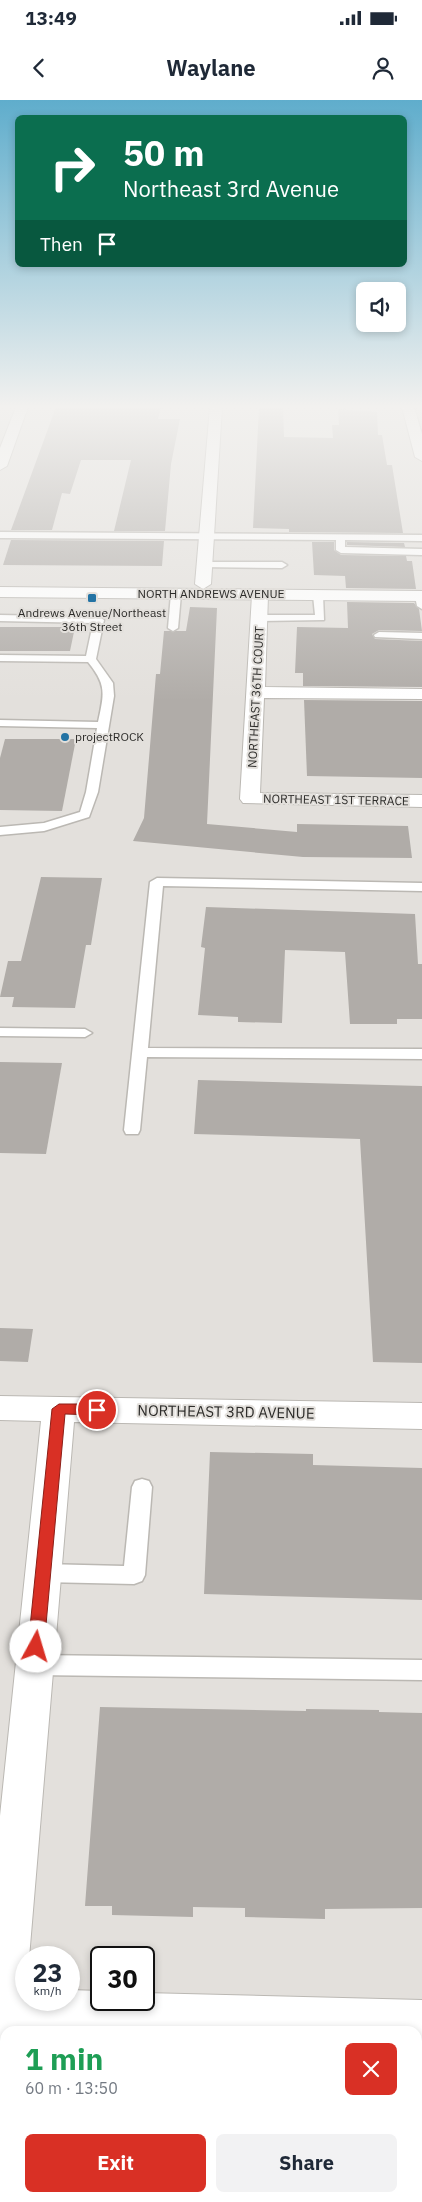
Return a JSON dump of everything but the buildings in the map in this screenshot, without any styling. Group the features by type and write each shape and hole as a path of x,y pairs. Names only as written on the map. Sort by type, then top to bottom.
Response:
{"street":[{"path":"176,594 197,589 203,584 208,505"},
{"name":"NORTH ANDREWS AVENUE","path":"0,582 296,585 421,596"},
{"path":"260,595 275,588 296,585"},
{"name":"NORTH ANDREWS AVENUE","path":"0,592 421,596"},
{"name":"NORTHEAST 36TH COURT","path":"250,799 260,595"},
{"path":"256,692 422,694"},
{"name":"NORTHEAST 1ST TERRACE","path":"250,799 422,801"},
{"name":"NORTHEAST 3RD AVENUE","path":"0,1408 422,1416"},
{"path":"59,1409 1,2021 422,2022"}],"lane":[{"path":"0,535 422,538"},
{"path":"340,537 341,550 422,552"},
{"path":"203,565 282,565"},
{"path":"173,628 176,594"},
{"path":"260,618 320,618 318,595"},
{"path":"0,618 99,620 91,659"},
{"path":"379,635 422,636"},
{"path":"0,658 91,659 106,677 110,689 92,792 85,814 64,823 38,830 0,831"},
{"path":"0,724 103,725"},
{"path":"132,1130 157,882 422,886"},
{"path":"0,1032 85,1033"},
{"path":"140,1052 422,1054"},
{"path":"43,1573 134,1575 142,1488"},
{"path":"34,1665 422,1670"}],"place":[{"name":"Andrews Avenue/Northeast 36th Street","path":"92,598"},
{"name":"projectROCK","path":"65,737"}],"route":[{"path":"36,1647 59,1409 97,1410"}]}
